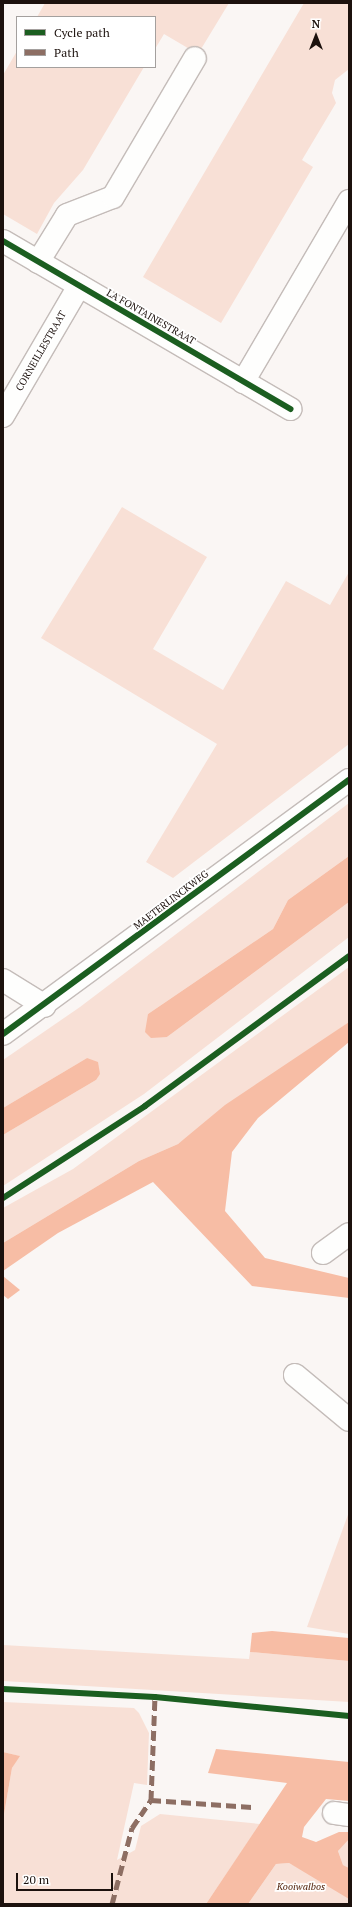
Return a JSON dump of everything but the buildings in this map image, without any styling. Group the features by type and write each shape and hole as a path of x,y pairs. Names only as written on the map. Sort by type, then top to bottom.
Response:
{"street":[{"path":"38,262 67,215 113,197 195,58"},
{"path":"243,382 349,201"},
{"name":"LA FONTAINESTRAAT","path":"3,241 290,409"},
{"name":"CORNEILLESTRAAT","path":"3,416 79,286"},
{"name":"MAETERLINCKWEG","path":"3,1034 45,1006 349,780"},
{"path":"3,980 45,1006"},
{"path":"323,1253 349,1234"},
{"path":"295,1376 341,1417 349,1420"}],"green space":[{"path":"45,3 229,3 198,54 164,34 156,47 156,16 38,16"},
{"path":"304,3 349,3 349,69 335,80 332,93 336,103 302,160 313,167 221,323 143,277"},
{"path":"16,53 16,68 143,68 83,170 54,203 37,234 3,214 3,75"},
{"path":"122,507 207,557 153,649 223,690 286,581 330,605 349,572 349,744 173,878 146,862 217,744 41,638"},
{"path":"349,803 349,856 288,900 273,929 148,1014 167,1037 349,902 349,937 144,1094 3,1186 3,1135 96,1080 87,1058 3,1108 3,1060 80,1007"},
{"path":"349,967 349,1022 178,1144 139,1161 3,1243 3,1208 73,1169"},
{"path":"349,1512 349,1634 307,1627"},
{"path":"3,1645 249,1659 250,1652 349,1661 349,1702 3,1681"},
{"path":"3,1702 134,1708 139,1713 149,1733 147,1785 134,1783 117,1860 135,1850 141,1826 160,1814 260,1824 206,1904 3,1904 3,1820 12,1768 19,1756 3,1752"},
{"path":"346,1839 349,1839 349,1868 343,1865 338,1851"},
{"name":"Kooiwalbos","path":"289,1863 302,1870 349,1873 349,1904 248,1904 276,1864"}],"shaded area":[{"path":"349,856 349,902 167,1037 151,1038 145,1032 148,1014 273,929 288,900"},
{"path":"349,1022 349,1042 258,1118 232,1152 225,1211 265,1258 349,1278 349,1298 252,1286 153,1182 58,1233 3,1271 3,1243 139,1161 178,1144 225,1105"},
{"path":"87,1058 98,1062 100,1074 96,1080 3,1135 3,1108"},
{"path":"3,1276 20,1290 8,1299 3,1295"},
{"path":"272,1631 349,1638 349,1661 250,1652 252,1633"},
{"path":"216,1749 349,1762 349,1801 326,1799 304,1827 302,1837 316,1842 339,1832 349,1832 349,1839 338,1851 343,1865 349,1868 349,1899 289,1863 276,1864 248,1904 206,1904 287,1783 208,1773"},
{"path":"3,1752 20,1756 12,1768 3,1820"}],"marked path":[{"path":"151,1800 155,1697"},
{"path":"151,1800 252,1807"},
{"path":"112,1904 132,1828 151,1800"}],"cycle path":[{"path":"3,241 290,409"},
{"path":"3,1034 349,780"},
{"path":"3,1198 145,1106 349,956"},
{"path":"3,1689 155,1697 349,1716"}]}
